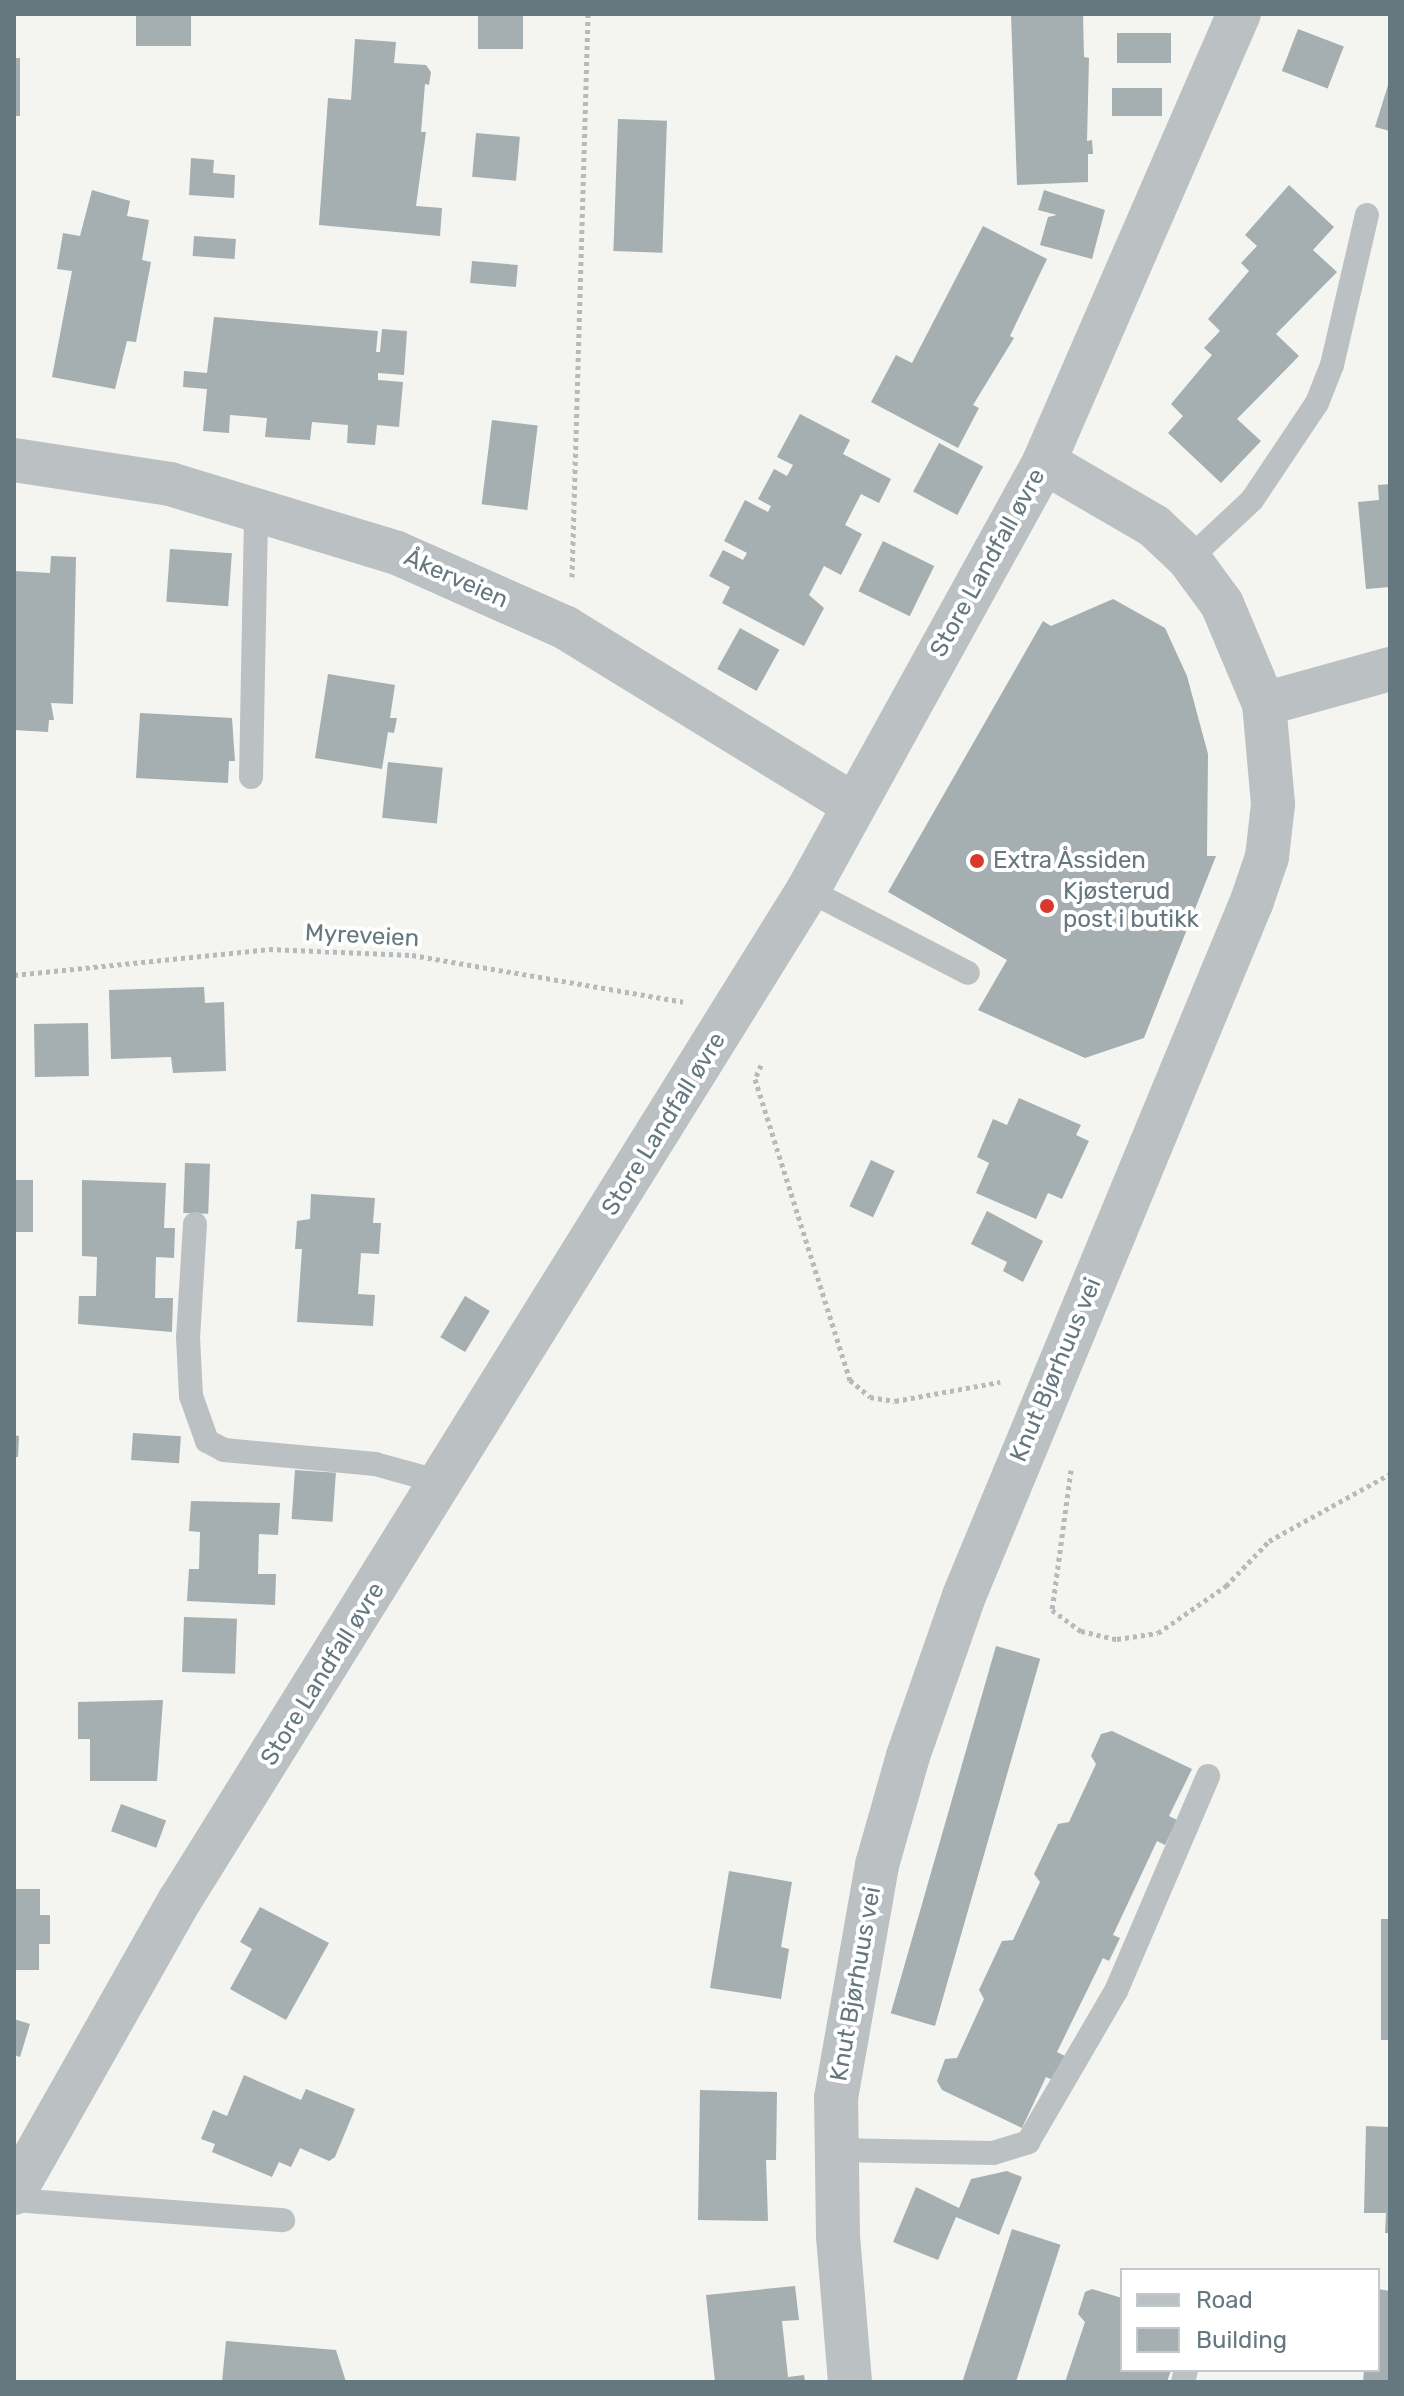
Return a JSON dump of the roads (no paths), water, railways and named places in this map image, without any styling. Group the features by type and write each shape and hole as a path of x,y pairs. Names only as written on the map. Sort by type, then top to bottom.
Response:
{"street":[{"name":"Store Landfall øvre","path":"14,2193 180,1900 444,1483 808,890 1044,462 1239,14"},
{"name":"Åkerveien","path":"14,460 170,484 397,553 566,628 854,805"},
{"name":"Knut Bjørhuus vei","path":"850,2382 834,2150 851,1987 877,1865 908,1756 964,1596 1267,857 1273,804 1264,704 1222,604 1189,559 1154,526 1044,462"},
{"path":"1264,704 1390,669"}],"lane":[{"path":"1189,559 1252,500 1317,403 1343,325 1367,215"},
{"path":"251,777 256,510"},
{"path":"808,890 968,973"},
{"path":"195,1224 190,1381 198,1425 207,1441 224,1450 375,1464 444,1483"},
{"path":"834,2150 993,2153 1028,2142 1116,1991 1208,1776"},
{"path":"14,2200 283,2220"}],"place":[{"name":"Extra Åssiden","path":"977,861"},
{"name":"Kjøsterud post i butikk","path":"1047,906"}]}
